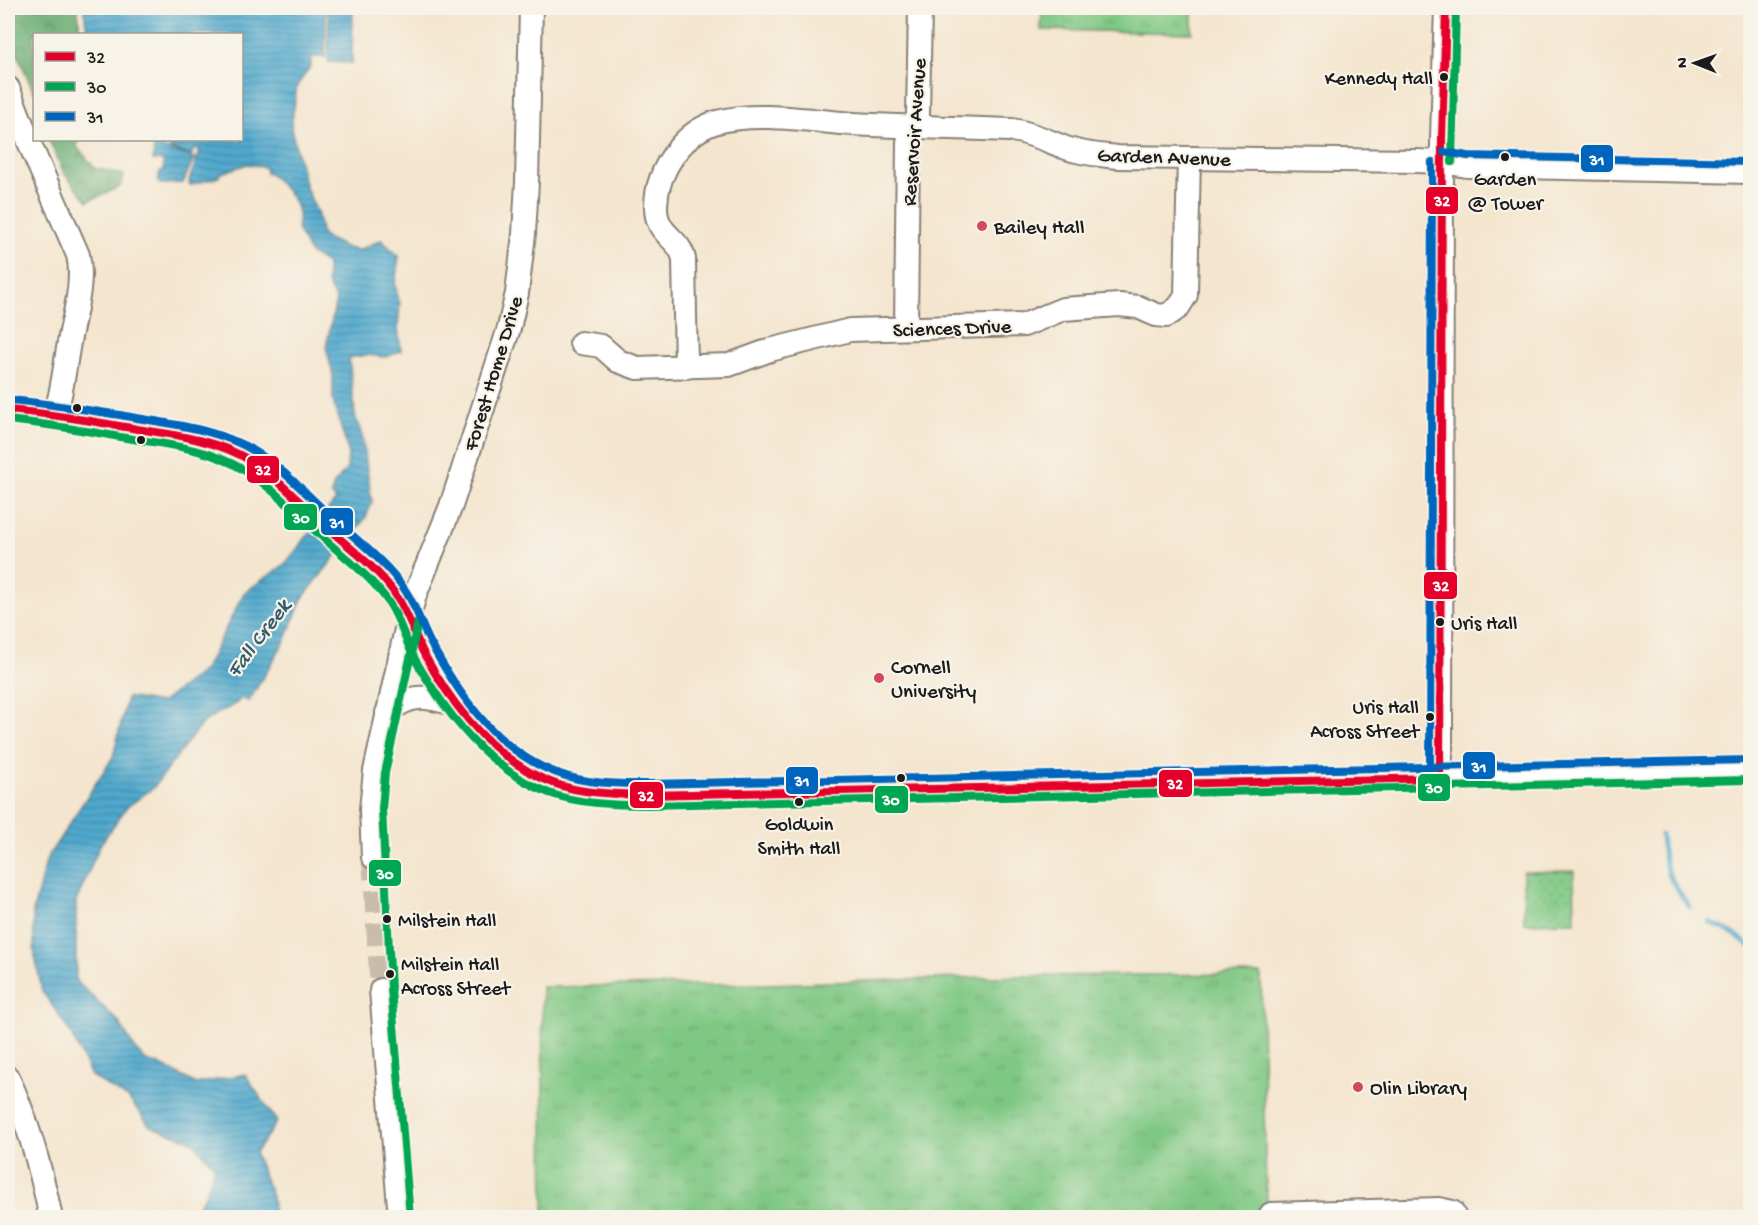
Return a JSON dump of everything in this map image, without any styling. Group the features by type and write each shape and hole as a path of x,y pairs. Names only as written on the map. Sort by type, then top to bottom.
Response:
{"street":[{"name":"Forest Home Drive","path":"374,857 372,790 408,620 415,595 451,506 509,328 517,293 527,182 531,8"},
{"name":"Reservoir Avenue","path":"906,328 908,142 918,115 920,8"},
{"path":"1440,778 1442,162 1446,8"},
{"path":"8,88 80,264 78,295 56,415"},
{"name":"Garden Avenue","path":"686,367 684,259 679,248 659,226 656,204 659,187 673,155 683,143 716,122 740,118 773,118 912,128 1012,130 1027,132 1068,149 1117,157 1442,162 1467,166 1750,172"},
{"name":"Sciences Drive","path":"581,343 601,346 618,361 637,368 686,367 735,364 749,357 834,332 850,330 1024,325 1063,309 1119,305 1138,307 1161,316 1171,314 1184,301 1186,290 1189,158"},
{"path":"8,410 56,415 213,444 250,461 335,535 395,594 428,661 456,705 491,744 531,773 559,785 605,793 647,795 1750,770"},
{"path":"387,713 398,703 417,697 441,700 456,705"},
{"path":"381,990 400,1218"},
{"path":"8,1078 31,1134 51,1218"},
{"path":"1270,1218 1271,1214 1305,1212 1439,1209 1454,1215"}],"green space":[{"path":"8,8 78,8 80,33 33,33 33,91 8,32"},
{"path":"1042,8 1192,8 1192,33 1041,30"},
{"path":"49,141 78,141 77,147 95,168 124,175 120,187 88,201 64,173"},
{"path":"1574,871 1575,922 1524,923 1523,872"},
{"path":"1261,974 1266,1190 1270,1217 544,1217 542,987 766,984 1024,976"}],"water":[{"name":"Fall Creek","path":"84,8 326,8 325,57 311,57 311,65 297,86 291,128 306,188 317,212 322,236 347,248 359,250 381,240 399,256 395,285 400,304 398,328 401,351 386,357 367,355 349,358 355,415 362,436 372,502 366,517 302,599 286,639 249,701 241,698 237,703 203,722 153,788 126,808 100,845 76,902 76,981 118,1021 135,1049 146,1061 163,1066 196,1084 245,1074 277,1122 255,1153 272,1197 274,1217 195,1217 195,1209 204,1197 215,1167 192,1141 150,1126 129,1099 91,1076 69,1030 42,991 34,951 33,911 47,858 113,757 127,697 161,703 205,669 244,593 285,564 336,500 331,494 334,484 347,469 348,451 333,401 333,375 326,347 336,300 327,283 327,264 310,253 297,229 299,220 296,205 282,185 266,173 265,167 247,164 219,174 219,177 190,185 189,181 200,150 194,149 191,156 170,148 171,145 166,141 243,141 243,33 87,33"},
{"path":"329,8 353,8 352,63 328,62"},
{"path":"154,145 194,158 183,183 161,184 158,182 164,161 153,160"}],"waterway":[{"path":"1661,835 1669,874 1690,907"},
{"path":"1710,922 1736,935 1750,946"}],"tunnel":[{"path":"373,857 381,990"}],"transit line":[{"name":"32","path":"1440,778 1442,138 1446,8"},
{"name":"30","path":"1452,162 1456,8"},
{"name":"31","path":"1444,152 1468,156 1750,162"},
{"name":"31","path":"1430,778 1432,162"},
{"name":"31","path":"9,400 67,407 192,428 225,437 256,452 297,484 398,580 410,597 431,644 446,670 471,706 501,739 518,753 537,764 568,777 590,781 647,784 1750,760"},
{"name":"32","path":"8,410 66,417 190,438 237,453 262,468 383,578 401,604 435,674 478,730 512,761 564,787 599,793 647,795 1440,778"},
{"name":"30","path":"8,420 182,447 228,462 253,476 274,492 382,594 393,610 412,654 428,681 471,738 488,755 527,783 572,800 647,805 1750,780"},
{"name":"30","path":"410,1217 391,989 382,809 385,773 418,622"}],"place":[{"name":"Kennedy Hall","path":"1444,77"},
{"name":"Garden @ Tower","path":"1505,157"},
{"name":"Bailey Hall","path":"982,226"},
{"name":"Uris Hall","path":"1440,622"},
{"name":"Cornell University","path":"879,678"},
{"name":"Uris Hall Across Street","path":"1430,717"},
{"name":"Goldwin Smith Hall","path":"799,802"},
{"name":"Milstein Hall","path":"387,919"},
{"name":"Milstein Hall Across Street","path":"390,974"},
{"name":"Olin Library","path":"1358,1087"}]}
